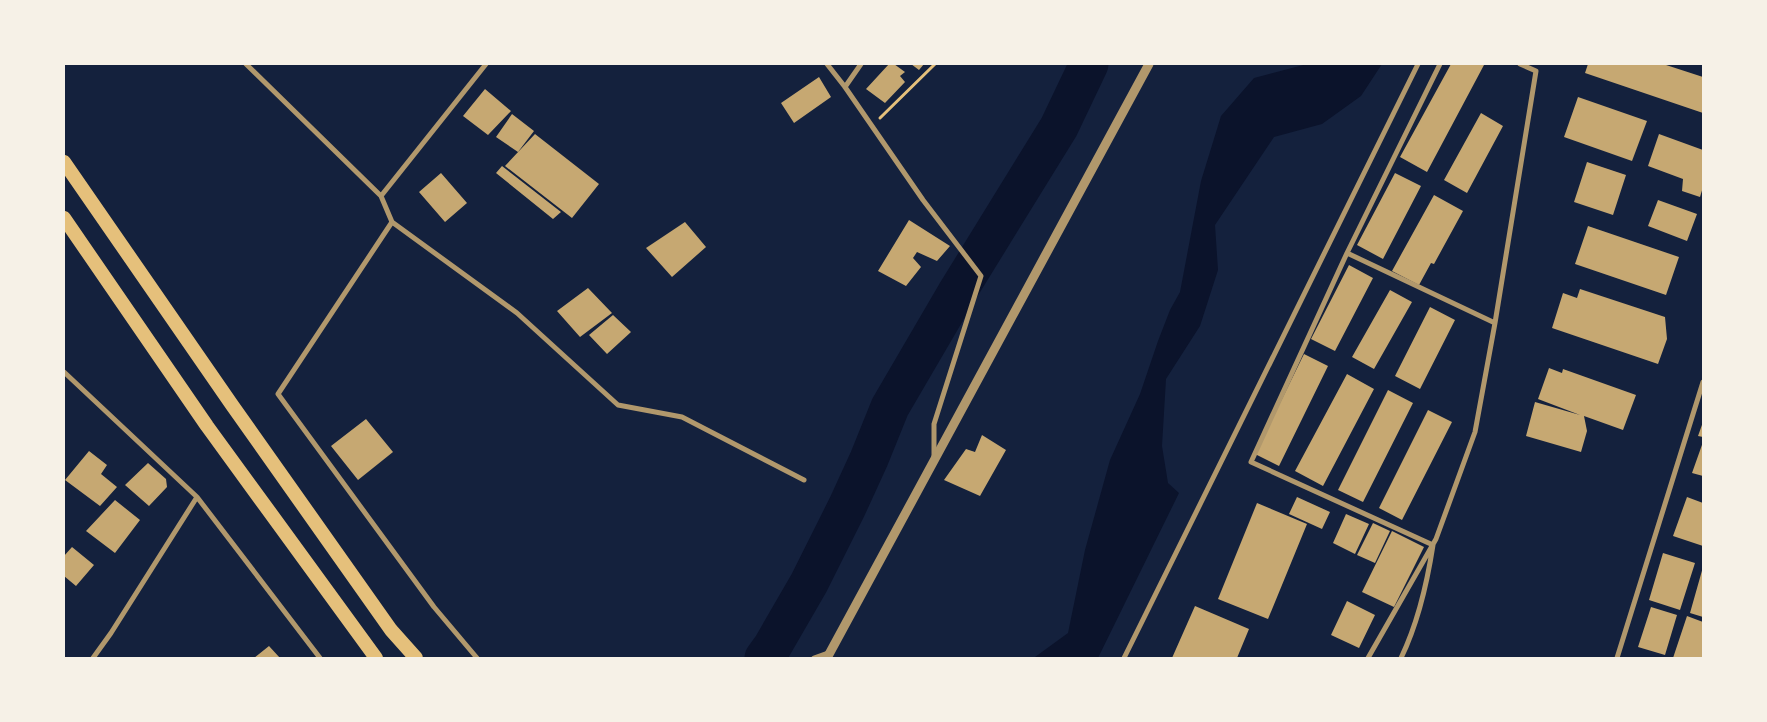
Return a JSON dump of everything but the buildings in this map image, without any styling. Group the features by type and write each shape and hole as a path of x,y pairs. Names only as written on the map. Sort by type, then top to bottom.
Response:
{"highway":[{"path":"64,162 390,630 416,658"},
{"path":"64,218 207,426 376,658"}],"street":[{"path":"246,64 381,196 392,222 517,313 618,406 682,417 804,480"},
{"path":"381,196 486,64"},
{"path":"827,64 845,86 922,200 981,276 934,424 934,461"},
{"path":"845,86 862,64"},
{"path":"814,658 828,655 1149,64"},
{"path":"1124,658 1418,64"},
{"path":"1433,545 1251,462 1347,253 1440,64"},
{"path":"1520,64 1536,70"},
{"path":"1368,658 1433,545 1475,432 1538,64"},
{"path":"392,222 278,394 434,607 477,658"},
{"path":"1347,253 1495,323"},
{"path":"64,372 197,497 320,658"},
{"path":"1617,658 1703,385"},
{"path":"93,658 111,633 197,497"},
{"path":"1400,658 1409,640 1428,578 1433,545"}],"path":[{"path":"872,126 935,64"}],"water":[{"path":"1307,64 1382,64 1361,96 1322,124 1274,137 1215,225 1218,270 1200,326 1166,379 1162,446 1168,483 1179,493 1098,658 1013,658 1035,657 1068,633 1085,550 1110,460 1140,394 1170,310 1180,292 1201,181 1221,116 1254,78"}],"waterway":[{"path":"764,658 809,583 847,507 890,407 956,294 1059,127 1089,64"}]}
